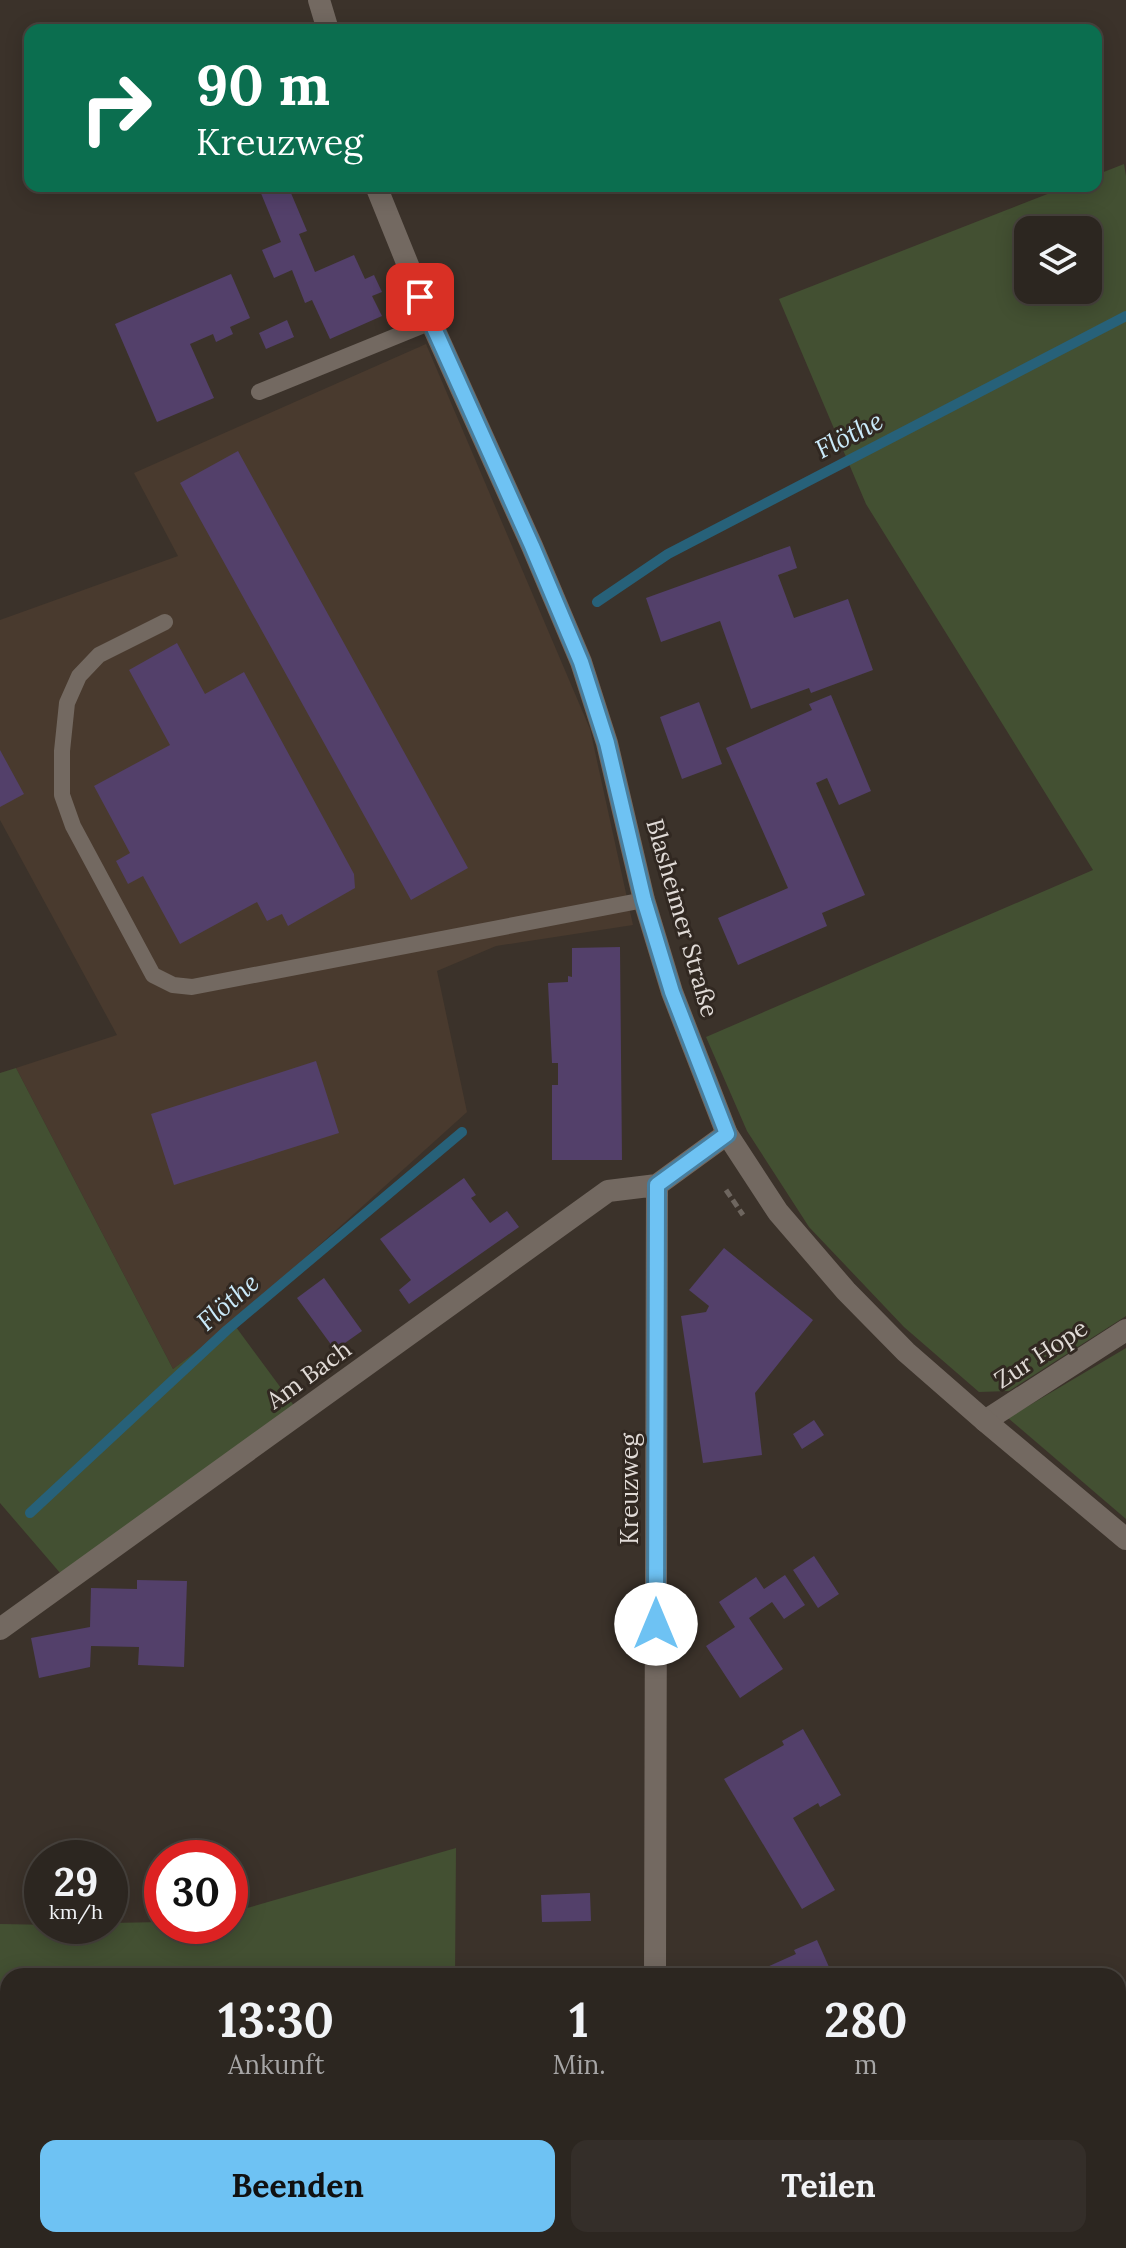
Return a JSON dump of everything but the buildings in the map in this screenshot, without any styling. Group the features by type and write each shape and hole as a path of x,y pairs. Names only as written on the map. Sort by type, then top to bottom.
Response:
{"street":[{"path":"319,0 326,24"},
{"name":"Blasheimer Straße","path":"378,192 431,322 581,662 607,743 644,900 672,992 727,1134 778,1212 846,1291 906,1352 1126,1539"},
{"path":"657,1185 727,1134"},
{"name":"Am Bach","path":"0,1629 608,1191 657,1185"},
{"name":"Kreuzweg","path":"655,1968 657,1185"},
{"name":"Zur Hope","path":"985,1421 1126,1330"}],"lane":[{"path":"259,392 431,322"},
{"path":"165,622 99,655 79,676 67,703 62,751 62,795 73,826 153,975 173,985 192,987 644,900"}],"shaded area":[{"path":"426,344 590,729 633,925 496,946 437,971 467,1112 233,1323 173,1369 16,1068 117,1035 0,820 0,620 178,556 134,473"}],"green space":[{"path":"1124,164 1126,1316 1009,1391 979,1392 904,1327 809,1227 747,1131 706,1037 1093,870 866,504 779,299 1053,192 1102,192 1102,173"},
{"path":"16,1068 173,1369 233,1323 295,1407 61,1574 0,1503 0,1073"},
{"path":"1126,1348 1126,1519 1008,1418"},
{"path":"456,1848 455,1968 0,1968 0,1924 24,1924 24,1944 128,1944 128,1923 144,1922 144,1944 248,1944 248,1908"}],"waterway":[{"name":"Flöthe","path":"597,602 668,554 1126,316"},
{"name":"Flöthe","path":"30,1513 227,1330 462,1132"}],"route":[{"path":"420,297 581,662 607,743 644,900 672,992 727,1134 657,1185 656,1624"}]}
